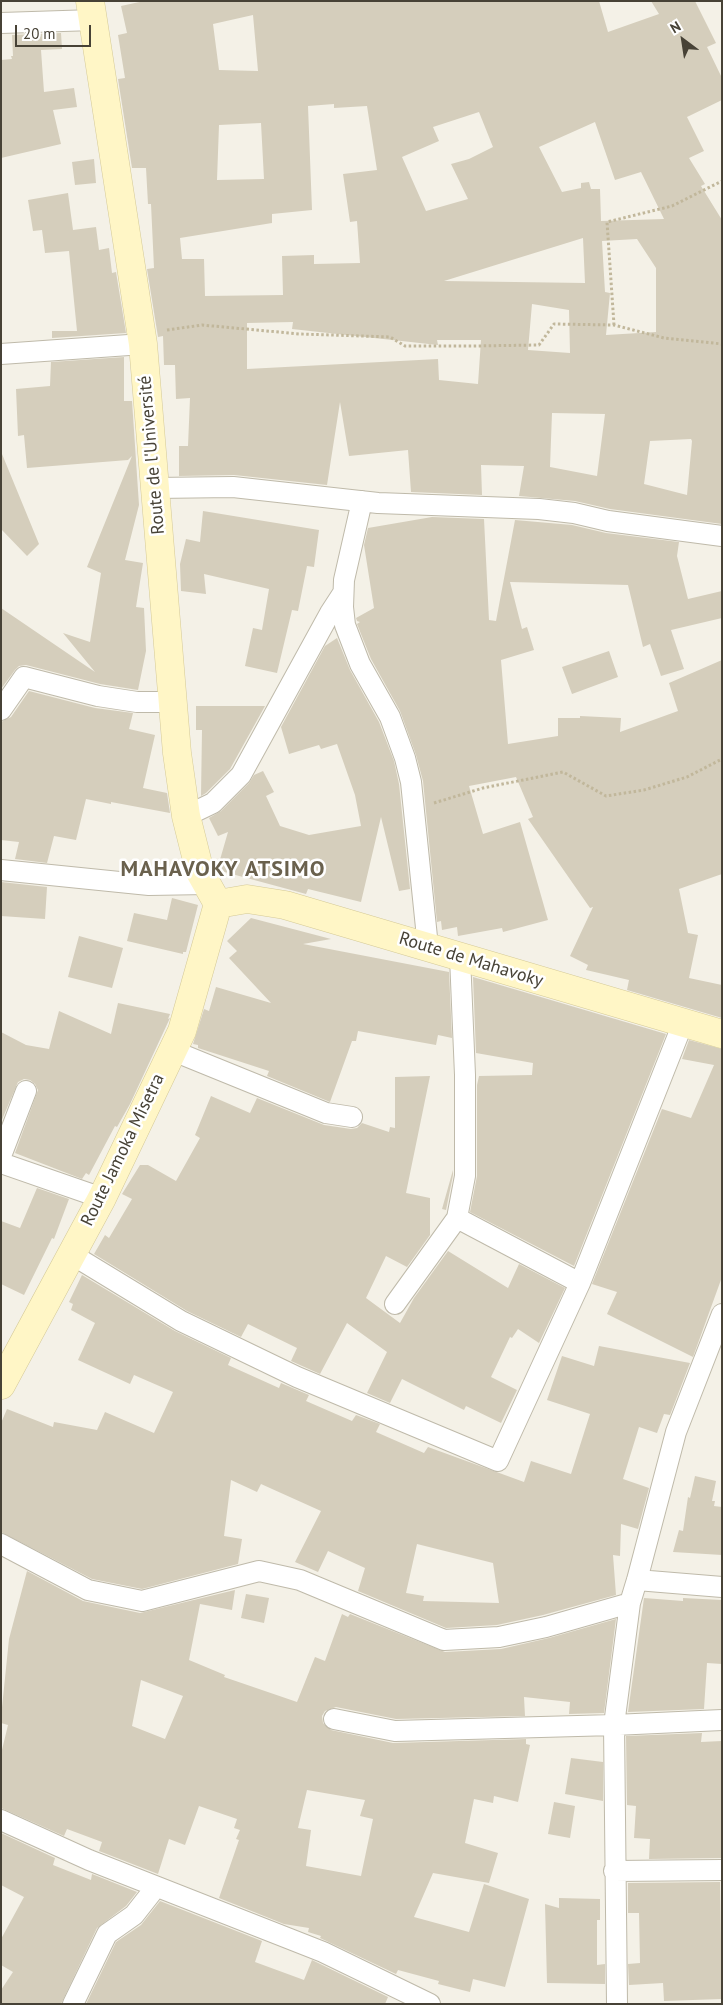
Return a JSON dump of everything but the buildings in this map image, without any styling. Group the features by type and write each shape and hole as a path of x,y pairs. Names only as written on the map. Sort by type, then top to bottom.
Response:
{"street":[{"path":"1,23 92,10"},
{"name":"Route de l'Université","path":"92,10 142,338 177,753 186,816 200,872 213,894"},
{"path":"1,354 142,338"},
{"path":"155,488 234,487 362,501 539,509 574,513 608,521 722,536"},
{"path":"362,501 344,580 343,594 346,625 360,664 390,717 411,782 428,947"},
{"path":"186,816 213,803 240,774 343,594"},
{"path":"1,710 24,678 127,701 173,702"},
{"path":"1,870 149,884 213,894"},
{"name":"Route de Mahavoky","path":"213,894 284,905 722,1034"},
{"name":"Route Jamoka Misetra","path":"1,1385 102,1198 171,1050 182,1031 213,894"},
{"path":"395,1304 457,1218 464,1176 465,1075 460,957"},
{"path":"71,1254 190,1326 297,1377 498,1461 580,1283 683,1023"},
{"path":"171,1050 326,1113 352,1118"},
{"path":"1,1156 26,1091"},
{"path":"1,1163 102,1198"},
{"path":"457,1218 580,1283"},
{"path":"617,2004 614,1871 614,1725 630,1603 676,1432 722,1314"},
{"path":"1,1544 88,1590 142,1601 259,1571 300,1580 444,1640 499,1637 546,1628 630,1603"},
{"path":"637,1580 722,1587"},
{"path":"334,1719 395,1731 722,1720"},
{"path":"1,1820 89,1860 323,1952 430,2004"},
{"path":"614,1871 722,1870"},
{"path":"74,2004 107,1934 134,1915 156,1887"}],"path":[{"path":"614,325 607,222 672,206 722,181"},
{"path":"142,338 202,325 300,334 390,337 405,346 539,345 554,324 614,325 664,338 722,344"},
{"path":"414,806 442,802 483,788 563,772 606,796 644,790 688,777 722,759"}],"district":[{"name":"MAHAVOKY ATSIMO","path":"223,870"}]}
